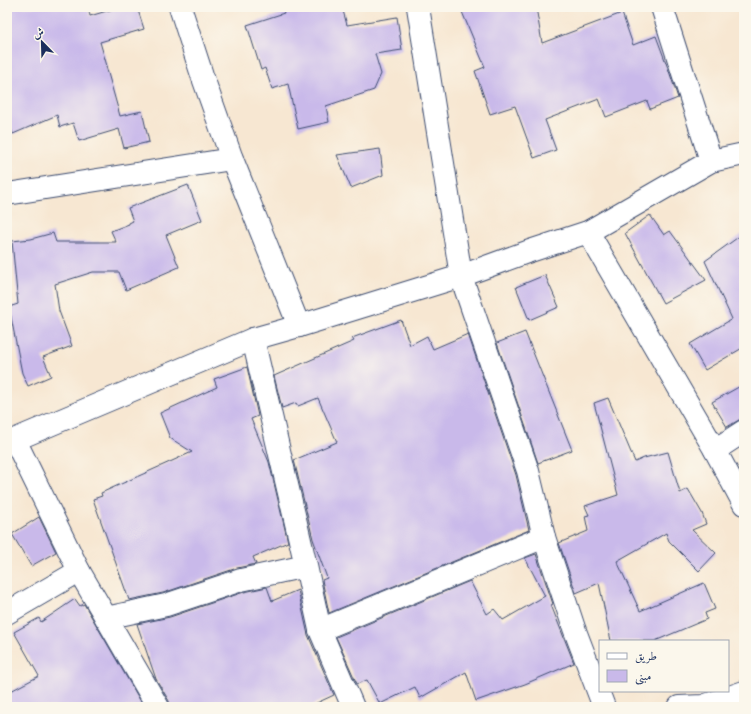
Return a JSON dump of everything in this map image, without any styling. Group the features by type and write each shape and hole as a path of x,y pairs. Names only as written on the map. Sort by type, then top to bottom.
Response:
{"street":[{"path":"180,7 232,159 299,326"},
{"path":"418,7 461,276 528,471 544,538 574,628 604,707"},
{"path":"662,7 712,161"},
{"path":"158,707 79,571 11,441 253,339 461,276 588,232 712,161 744,154"},
{"path":"7,194 232,159"},
{"path":"588,232 715,450 744,504"},
{"path":"253,339 320,630 353,707"},
{"path":"715,450 744,431"},
{"path":"320,630 544,538"},
{"path":"106,618 166,605 242,580 306,566"},
{"path":"7,613 79,571"},
{"path":"679,707 703,706 744,692"},
{"path":"596,707 612,707"}],"building":[{"path":"7,7 88,7 90,16 120,7 137,7 144,29 100,42 120,116 142,111 149,142 124,148 119,129 79,141 73,123 60,127 57,115 13,134 7,119"},
{"path":"282,7 342,7 347,25 397,17 402,50 375,54 381,74 374,90 326,106 329,122 298,129 288,84 272,89 265,68 261,70 247,25 284,13"},
{"path":"460,7 536,7 542,43 622,13 633,45 656,36 678,98 650,109 647,101 606,117 599,99 545,120 556,150 534,158 515,106 490,114 475,71 485,67"},
{"path":"380,149 383,175 351,188 337,155"},
{"path":"188,185 202,220 166,235 179,267 126,290 119,272 93,272 55,284 59,311 72,346 43,357 51,376 28,386 22,373 9,307 18,304 12,241 31,239 53,233 56,242 116,242 111,231 133,221 128,208"},
{"path":"650,215 664,235 670,231 706,280 663,303 625,233"},
{"path":"744,233 744,347 705,370 690,344 732,319 705,261"},
{"path":"545,275 559,307 529,320 516,287"},
{"path":"401,320 410,345 427,336 433,349 468,334 516,475 529,530 329,613 322,580 327,578 313,539 294,460 337,442 318,398 298,406 296,403 282,408 274,376 354,341 352,338"},
{"path":"525,332 572,450 538,463 497,343"},
{"path":"247,367 258,416 251,419 269,462 288,542 253,557 256,564 237,568 163,593 129,600 93,499 102,496 101,493 192,452 170,438 160,413 217,387 214,379"},
{"path":"744,384 744,417 727,427 712,402"},
{"path":"608,398 635,462 644,458 668,452 680,493 688,489 702,513 706,524 692,530 716,553 699,571 669,541 666,533 617,561 640,611 704,583 715,609 705,613 707,619 657,640 611,640 599,583 576,593 559,543 588,531 585,516 589,515 585,506 618,495 594,403"},
{"path":"39,517 56,552 31,566 12,534"},
{"path":"536,554 553,604 551,605 574,663 525,684 476,701 466,672 420,698 415,687 380,704 367,680 357,684 336,637 470,581 487,614 494,609 503,620 545,596 525,558"},
{"path":"267,587 272,601 298,590 308,635 334,695 308,707 170,707 169,701 156,679 137,624 170,617 244,592"},
{"path":"75,599 80,606 84,604 144,707 7,707 7,693 39,676 14,632 39,618 41,622"}]}
